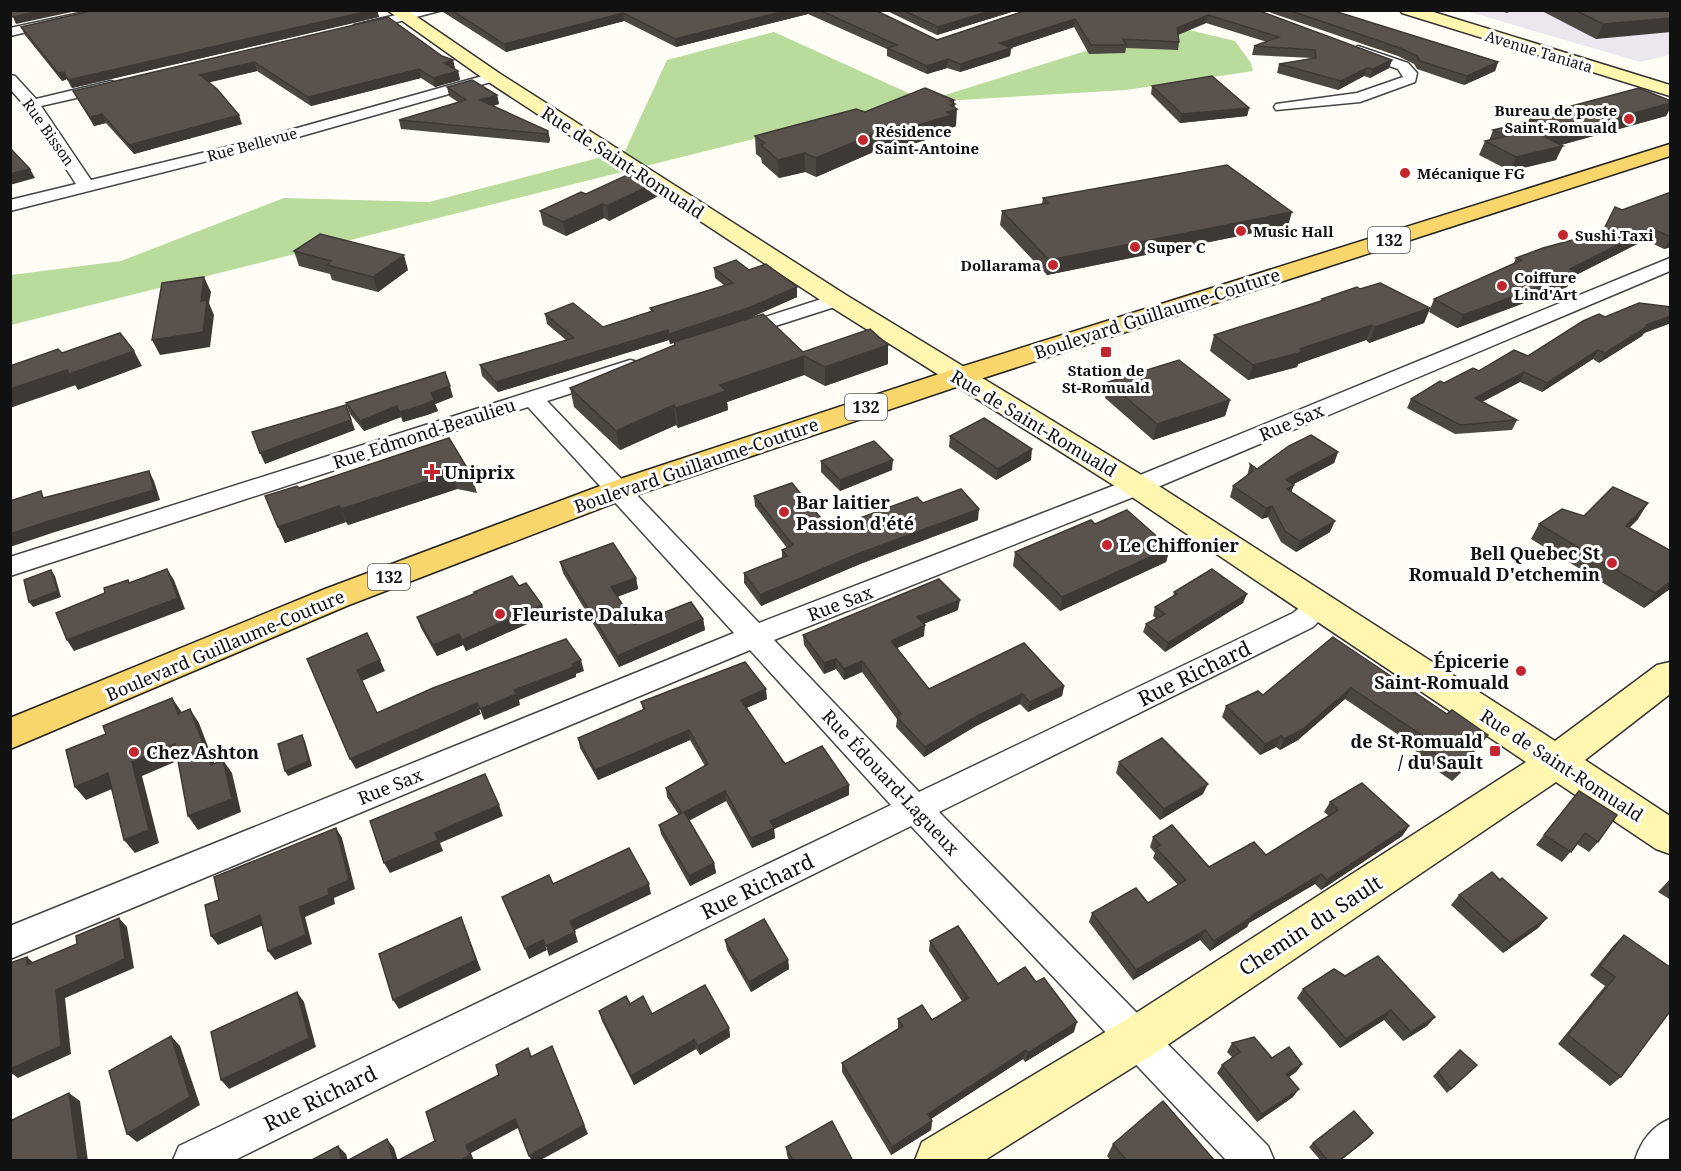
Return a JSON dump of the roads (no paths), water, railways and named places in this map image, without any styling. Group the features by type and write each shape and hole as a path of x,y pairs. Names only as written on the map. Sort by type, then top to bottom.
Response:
{"main road":[{"name":"Boulevard Guillaume-Couture","path":"10,734 337,597 619,490 958,377 1671,150"}],"street":[{"path":"10,32 116,10"},
{"path":"342,32 400,14 437,10"},
{"name":"Avenue Taniata","path":"1408,10 1671,92"},
{"name":"Rue de Saint-Romuald","path":"400,14 493,78 837,300 1137,486 1671,837"},
{"path":"1282,107 1360,97 1397,85 1411,76 1403,66 1347,46"},
{"name":"Rue Bellevue","path":"10,206 257,144 493,78"},
{"name":"Rue Bisson","path":"10,79 32,104 86,186"},
{"path":"32,104 124,83"},
{"name":"Rue Sax","path":"10,943 755,636 1137,486 1671,264"},
{"path":"709,341 837,300"},
{"name":"Rue Edmond-Beaulieu","path":"10,567 654,359"},
{"name":"Rue Édouard-Lagueux","path":"532,398 915,809 1254,1161"},
{"name":"Rue Richard","path":"193,1161 1303,620 1320,607"},
{"name":"Chemin du Sault","path":"940,1161 1138,1038 1558,762 1671,675"},
{"path":"1655,1161 1671,1139"}],"place":[{"name":"Bureau de poste Saint-Romuald","path":"1629,119"},
{"name":"Résidence Saint-Antoine","path":"863,140"},
{"name":"Mécanique FG","path":"1405,173"},
{"name":"Music Hall","path":"1241,231"},
{"name":"Sushi Taxi","path":"1563,235"},
{"name":"Super C","path":"1135,247"},
{"name":"Dollarama","path":"1053,265"},
{"name":"Coiffure Lind'Art","path":"1502,286"},
{"name":"Station de St-Romuald","path":"1106,352"},
{"name":"Uniprix","path":"432,472"},
{"name":"Bar laitier Passion d'été","path":"784,512"},
{"name":"Le Chiffonier","path":"1107,545"},
{"name":"Bell Quebec St Romuald D'etchemin","path":"1612,563"},
{"name":"Fleuriste Daluka","path":"500,614"},
{"name":"Épicerie Saint-Romuald","path":"1521,671"},
{"name":"de St-Romuald / du Sault","path":"1495,751"},
{"name":"Chez Ashton","path":"134,752"}]}
